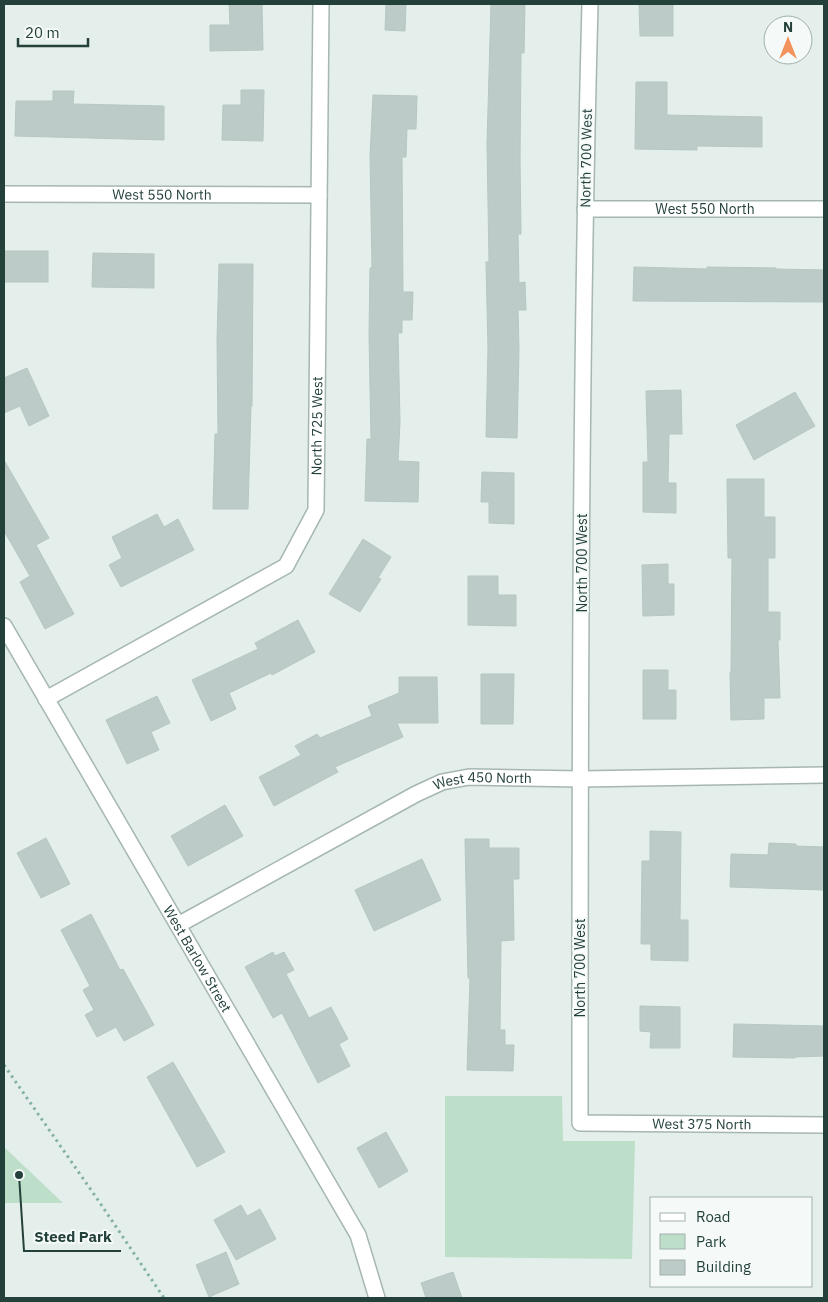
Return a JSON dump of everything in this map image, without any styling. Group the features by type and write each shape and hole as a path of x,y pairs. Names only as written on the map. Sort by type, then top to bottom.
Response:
{"street":[{"name":"North 725 West","path":"46,699 286,566 316,510 321,4"},
{"name":"North 700 West","path":"580,1123 580,779 585,209 590,4"},
{"name":"West 550 North","path":"4,194 319,195"},
{"name":"West 550 North","path":"585,209 824,209"},
{"name":"West Barlow Street","path":"4,626 358,1235 377,1298"},
{"name":"West 450 North","path":"178,925 416,794 442,782 470,777 580,779 824,776"},
{"name":"West 375 North","path":"580,1123 824,1125"}],"path":[{"path":"4,1065 6,1072 98,1200 164,1298"}],"green space":[{"path":"445,1096 562,1096 563,1141 635,1141 632,1259 445,1257"},
{"path":"4,1147 63,1203 4,1203"}],"building":[{"path":"229,4 262,4 263,50 210,51 210,25 230,25"},
{"path":"386,4 406,4 405,31 385,30"},
{"path":"491,4 525,4 524,53 521,53 521,234 518,234 519,283 525,282 526,310 518,310 517,438 486,437 488,349 486,262 489,262 487,144"},
{"path":"639,4 673,4 673,36 640,36"},
{"path":"636,82 667,82 667,115 762,117 762,147 697,146 697,150 635,149"},
{"path":"241,90 264,90 263,141 222,140 223,105 241,105"},
{"path":"53,91 74,91 73,104 164,106 164,140 15,136 16,101 53,101"},
{"path":"373,95 417,96 416,129 407,129 406,157 402,157 403,292 413,292 412,320 402,320 402,333 398,333 400,422 398,461 419,462 418,502 365,501 367,439 371,439 369,335 370,268 372,268 370,156"},
{"path":"4,251 48,251 48,282 4,282"},
{"path":"93,253 154,254 154,288 92,287"},
{"path":"219,264 253,264 252,406 248,509 213,509 215,434 218,434 217,339"},
{"path":"634,267 824,270 824,302 633,301"},
{"path":"27,368 49,416 29,426 20,406 4,413 4,378"},
{"path":"681,390 682,434 669,434 668,483 676,483 676,513 643,512 643,462 648,462 646,391"},
{"path":"795,392 815,426 754,460 736,425"},
{"path":"4,460 49,538 36,545 74,614 45,629 20,582 30,576 4,531"},
{"path":"482,472 514,473 514,524 489,523 489,502 481,502"},
{"path":"727,479 764,479 764,517 775,517 775,558 768,558 768,612 780,612 780,640 778,640 780,698 764,698 764,719 731,720 732,558 728,558"},
{"path":"157,514 164,527 178,519 194,550 121,587 109,565 122,558 112,537"},
{"path":"363,539 391,557 378,578 381,579 360,612 329,594"},
{"path":"668,564 668,584 674,584 674,615 643,616 642,565"},
{"path":"468,576 498,576 498,595 516,595 516,626 468,625"},
{"path":"298,620 315,652 272,675 271,673 229,693 236,709 211,721 192,680 258,649 255,643"},
{"path":"643,670 668,670 668,690 676,690 676,719 643,719"},
{"path":"481,674 514,674 513,724 481,724"},
{"path":"399,677 437,677 438,723 397,723 403,737 335,767 338,772 274,806 259,777 301,755 295,746 317,734 320,738 372,716 368,706 399,693"},
{"path":"157,696 170,723 151,732 159,750 127,764 106,720"},
{"path":"225,805 243,836 188,866 171,836"},
{"path":"650,831 681,832 680,920 688,920 688,961 651,960 651,944 641,944 642,861 650,861"},
{"path":"46,838 70,884 41,898 17,853"},
{"path":"465,839 489,839 489,848 519,848 519,879 513,879 514,940 501,941 500,1030 505,1030 505,1045 514,1045 513,1071 467,1070 470,978 468,978"},
{"path":"769,843 824,847 824,890 730,887 731,854 768,855"},
{"path":"422,859 441,900 374,931 355,890"},
{"path":"91,914 120,970 123,969 154,1025 124,1041 116,1027 97,1037 85,1015 94,1010 83,990 90,986 61,930"},
{"path":"273,952 275,956 284,952 294,970 286,974 309,1018 331,1007 348,1039 339,1044 350,1066 318,1083 282,1013 273,1018 245,967"},
{"path":"640,1006 680,1007 680,1048 650,1048 651,1032 640,1031"},
{"path":"734,1024 824,1026 824,1056 795,1058 733,1057"},
{"path":"173,1062 225,1152 197,1167 147,1077"},
{"path":"386,1132 408,1171 379,1188 357,1148"},
{"path":"241,1205 247,1216 260,1209 276,1239 236,1260 214,1220"},
{"path":"226,1252 239,1284 209,1297 196,1265"},
{"path":"453,1272 462,1298 426,1298 421,1283"}],"place":[{"name":"Steed Park","path":"19,1175"}]}
